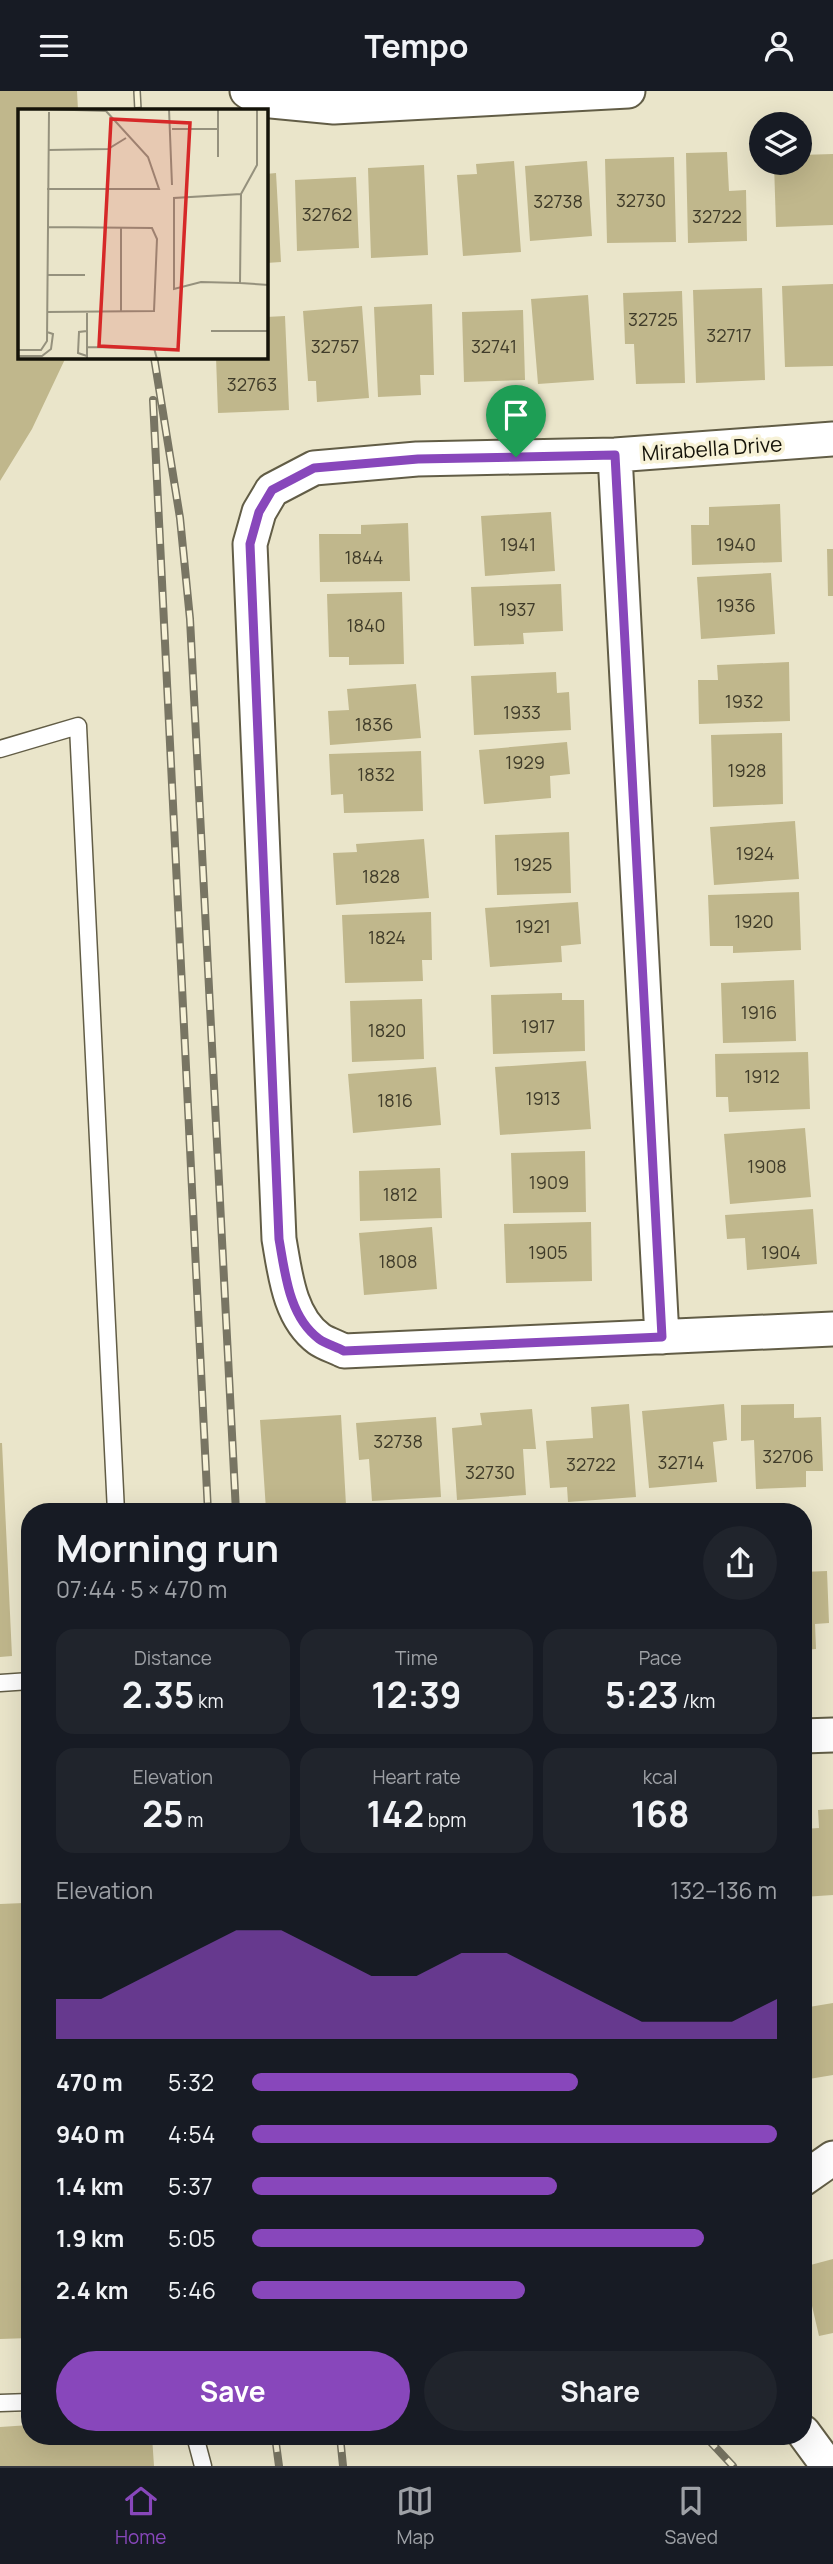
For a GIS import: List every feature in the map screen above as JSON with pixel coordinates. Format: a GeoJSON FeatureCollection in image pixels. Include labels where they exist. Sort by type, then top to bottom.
{"type":"FeatureCollection","features":[{"type":"Feature","properties":{"kind":"street"},"geometry":{"type":"LineString","coordinates":[[247,91],[261,100],[334,107],[628,91]]}},
{"type":"Feature","properties":{"kind":"street","name":"Mirabella Drive"},"geometry":{"type":"LineString","coordinates":[[662,1337],[344,1351],[319,1339],[304,1322],[288,1291],[279,1239],[250,544],[259,512],[272,490],[314,468],[418,459],[615,455],[833,439]]}},
{"type":"Feature","properties":{"kind":"street"},"geometry":{"type":"LineString","coordinates":[[615,455],[662,1337],[833,1329]]}},
{"type":"Feature","properties":{"kind":"street"},"geometry":{"type":"LineString","coordinates":[[812,1736],[833,1735]]}},
{"type":"Feature","properties":{"kind":"street"},"geometry":{"type":"LineString","coordinates":[[812,2173],[833,2158]]}},
{"type":"Feature","properties":{"kind":"street"},"geometry":{"type":"LineString","coordinates":[[812,2444],[828,2466]]}},
{"type":"Feature","properties":{"kind":"lane"},"geometry":{"type":"LineString","coordinates":[[0,749],[78,726],[116,1503]]}},
{"type":"Feature","properties":{"kind":"lane"},"geometry":{"type":"LineString","coordinates":[[0,1683],[21,1682]]}},
{"type":"Feature","properties":{"kind":"lane"},"geometry":{"type":"LineString","coordinates":[[0,2403],[21,2402]]}},
{"type":"Feature","properties":{"kind":"lane"},"geometry":{"type":"LineString","coordinates":[[197,2445],[203,2466]]}},
{"type":"Feature","properties":{"kind":"building"},"geometry":{"type":"Polygon","coordinates":[[[0,91],[77,91],[78,109],[18,109],[18,359],[65,359],[32,429],[0,481],[0,91]]]}},
{"type":"Feature","properties":{"kind":"building"},"geometry":{"type":"Polygon","coordinates":[[[727,152],[729,191],[746,190],[747,241],[688,243],[686,153],[727,152]]]}},
{"type":"Feature","properties":{"kind":"building"},"geometry":{"type":"Polygon","coordinates":[[[833,154],[833,225],[776,227],[774,175],[812,175],[812,155],[833,154]]]}},
{"type":"Feature","properties":{"kind":"building"},"geometry":{"type":"Polygon","coordinates":[[[674,157],[676,242],[607,243],[605,159],[674,157]]]}},
{"type":"Feature","properties":{"kind":"building"},"geometry":{"type":"Polygon","coordinates":[[[514,161],[521,252],[463,256],[457,175],[477,174],[476,164],[514,161]]]}},
{"type":"Feature","properties":{"kind":"building"},"geometry":{"type":"Polygon","coordinates":[[[587,161],[592,236],[530,241],[525,166],[587,161]]]}},
{"type":"Feature","properties":{"kind":"building"},"geometry":{"type":"Polygon","coordinates":[[[424,165],[428,255],[371,258],[368,168],[424,165]]]}},
{"type":"Feature","properties":{"kind":"building"},"geometry":{"type":"Polygon","coordinates":[[[276,173],[281,262],[268,263],[268,174],[276,173]]]}},
{"type":"Feature","properties":{"kind":"building"},"geometry":{"type":"Polygon","coordinates":[[[356,177],[359,248],[297,251],[295,180],[356,177]]]}},
{"type":"Feature","properties":{"kind":"building"},"geometry":{"type":"Polygon","coordinates":[[[833,284],[833,366],[785,367],[782,286],[833,284]]]}},
{"type":"Feature","properties":{"kind":"building"},"geometry":{"type":"Polygon","coordinates":[[[762,288],[765,380],[696,383],[693,290],[762,288]]]}},
{"type":"Feature","properties":{"kind":"building"},"geometry":{"type":"Polygon","coordinates":[[[682,291],[685,383],[636,384],[634,344],[625,344],[623,293],[682,291]]]}},
{"type":"Feature","properties":{"kind":"building"},"geometry":{"type":"Polygon","coordinates":[[[588,295],[594,380],[538,384],[531,299],[588,295]]]}},
{"type":"Feature","properties":{"kind":"building"},"geometry":{"type":"Polygon","coordinates":[[[432,304],[434,375],[420,375],[421,395],[378,397],[374,307],[432,304]]]}},
{"type":"Feature","properties":{"kind":"building"},"geometry":{"type":"Polygon","coordinates":[[[362,306],[369,398],[317,402],[316,381],[308,381],[303,311],[362,306]]]}},
{"type":"Feature","properties":{"kind":"building"},"geometry":{"type":"Polygon","coordinates":[[[523,310],[525,380],[464,382],[462,312],[523,310]]]}},
{"type":"Feature","properties":{"kind":"building"},"geometry":{"type":"Polygon","coordinates":[[[285,316],[289,410],[218,413],[216,359],[268,359],[268,317],[285,316]]]}},
{"type":"Feature","properties":{"kind":"building"},"geometry":{"type":"Polygon","coordinates":[[[780,504],[782,562],[692,565],[691,525],[709,525],[709,507],[780,504]]]}},
{"type":"Feature","properties":{"kind":"building"},"geometry":{"type":"Polygon","coordinates":[[[551,512],[555,571],[485,576],[481,516],[551,512]]]}},
{"type":"Feature","properties":{"kind":"building"},"geometry":{"type":"Polygon","coordinates":[[[408,523],[410,581],[320,582],[319,534],[361,534],[361,525],[408,523]]]}},
{"type":"Feature","properties":{"kind":"building"},"geometry":{"type":"Polygon","coordinates":[[[827,549],[833,549],[833,596],[828,596],[827,549]]]}},
{"type":"Feature","properties":{"kind":"building"},"geometry":{"type":"Polygon","coordinates":[[[771,573],[775,634],[701,639],[697,577],[771,573]]]}},
{"type":"Feature","properties":{"kind":"building"},"geometry":{"type":"Polygon","coordinates":[[[561,584],[563,631],[523,633],[524,644],[474,646],[471,587],[561,584]]]}},
{"type":"Feature","properties":{"kind":"building"},"geometry":{"type":"Polygon","coordinates":[[[402,592],[404,664],[349,665],[349,657],[329,657],[327,594],[402,592]]]}},
{"type":"Feature","properties":{"kind":"building"},"geometry":{"type":"Polygon","coordinates":[[[789,662],[790,721],[699,724],[698,680],[718,680],[717,665],[789,662]]]}},
{"type":"Feature","properties":{"kind":"building"},"geometry":{"type":"Polygon","coordinates":[[[556,672],[557,693],[569,692],[571,730],[474,735],[471,676],[556,672]]]}},
{"type":"Feature","properties":{"kind":"building"},"geometry":{"type":"Polygon","coordinates":[[[416,684],[421,738],[330,745],[328,711],[349,710],[347,689],[416,684]]]}},
{"type":"Feature","properties":{"kind":"building"},"geometry":{"type":"Polygon","coordinates":[[[782,733],[783,804],[713,807],[711,735],[782,733]]]}},
{"type":"Feature","properties":{"kind":"building"},"geometry":{"type":"Polygon","coordinates":[[[567,742],[570,774],[550,776],[551,798],[484,804],[479,750],[567,742]]]}},
{"type":"Feature","properties":{"kind":"building"},"geometry":{"type":"Polygon","coordinates":[[[421,751],[423,811],[344,813],[343,794],[331,795],[329,754],[421,751]]]}},
{"type":"Feature","properties":{"kind":"building"},"geometry":{"type":"Polygon","coordinates":[[[795,821],[799,879],[714,885],[710,827],[795,821]]]}},
{"type":"Feature","properties":{"kind":"building"},"geometry":{"type":"Polygon","coordinates":[[[569,832],[571,893],[497,895],[495,835],[569,832]]]}},
{"type":"Feature","properties":{"kind":"building"},"geometry":{"type":"Polygon","coordinates":[[[424,839],[429,898],[336,905],[333,853],[357,852],[356,844],[424,839]]]}},
{"type":"Feature","properties":{"kind":"building"},"geometry":{"type":"Polygon","coordinates":[[[799,892],[801,950],[733,953],[733,946],[710,946],[708,895],[799,892]]]}},
{"type":"Feature","properties":{"kind":"building"},"geometry":{"type":"Polygon","coordinates":[[[578,902],[581,944],[561,946],[562,962],[490,967],[485,908],[578,902]]]}},
{"type":"Feature","properties":{"kind":"building"},"geometry":{"type":"Polygon","coordinates":[[[431,912],[432,960],[422,960],[423,981],[345,983],[342,915],[431,912]]]}},
{"type":"Feature","properties":{"kind":"building"},"geometry":{"type":"Polygon","coordinates":[[[794,980],[796,1041],[723,1043],[721,983],[794,980]]]}},
{"type":"Feature","properties":{"kind":"building"},"geometry":{"type":"Polygon","coordinates":[[[562,993],[562,1000],[584,1000],[585,1051],[493,1054],[491,995],[562,993]]]}},
{"type":"Feature","properties":{"kind":"building"},"geometry":{"type":"Polygon","coordinates":[[[422,999],[424,1059],[352,1062],[350,1001],[422,999]]]}},
{"type":"Feature","properties":{"kind":"building"},"geometry":{"type":"Polygon","coordinates":[[[808,1052],[810,1109],[729,1112],[728,1097],[716,1097],[715,1054],[808,1052]]]}},
{"type":"Feature","properties":{"kind":"building"},"geometry":{"type":"Polygon","coordinates":[[[586,1061],[591,1129],[500,1135],[495,1067],[586,1061]]]}},
{"type":"Feature","properties":{"kind":"building"},"geometry":{"type":"Polygon","coordinates":[[[436,1067],[441,1125],[353,1133],[348,1074],[436,1067]]]}},
{"type":"Feature","properties":{"kind":"building"},"geometry":{"type":"Polygon","coordinates":[[[805,1128],[811,1197],[730,1204],[724,1134],[805,1128]]]}},
{"type":"Feature","properties":{"kind":"building"},"geometry":{"type":"Polygon","coordinates":[[[585,1151],[586,1212],[513,1213],[511,1153],[585,1151]]]}},
{"type":"Feature","properties":{"kind":"building"},"geometry":{"type":"Polygon","coordinates":[[[440,1168],[442,1218],[360,1221],[359,1171],[440,1168]]]}},
{"type":"Feature","properties":{"kind":"building"},"geometry":{"type":"Polygon","coordinates":[[[813,1209],[817,1264],[747,1270],[745,1238],[727,1239],[725,1215],[813,1209]]]}},
{"type":"Feature","properties":{"kind":"building"},"geometry":{"type":"Polygon","coordinates":[[[591,1222],[592,1281],[506,1283],[504,1224],[591,1222]]]}},
{"type":"Feature","properties":{"kind":"building"},"geometry":{"type":"Polygon","coordinates":[[[432,1227],[437,1289],[364,1295],[359,1233],[432,1227]]]}},
{"type":"Feature","properties":{"kind":"building"},"geometry":{"type":"Polygon","coordinates":[[[629,1404],[636,1497],[568,1502],[567,1487],[550,1488],[546,1441],[593,1438],[591,1407],[629,1404]]]}},
{"type":"Feature","properties":{"kind":"building"},"geometry":{"type":"Polygon","coordinates":[[[724,1404],[727,1440],[713,1442],[717,1482],[649,1488],[642,1411],[724,1404]]]}},
{"type":"Feature","properties":{"kind":"building"},"geometry":{"type":"Polygon","coordinates":[[[794,1404],[794,1418],[821,1417],[823,1471],[806,1471],[806,1487],[756,1489],[754,1440],[741,1441],[741,1405],[794,1404]]]}},
{"type":"Feature","properties":{"kind":"building"},"geometry":{"type":"Polygon","coordinates":[[[532,1409],[536,1449],[523,1449],[526,1495],[457,1500],[452,1428],[482,1425],[480,1413],[532,1409]]]}},
{"type":"Feature","properties":{"kind":"building"},"geometry":{"type":"Polygon","coordinates":[[[341,1415],[346,1503],[266,1503],[260,1420],[341,1415]]]}},
{"type":"Feature","properties":{"kind":"building"},"geometry":{"type":"Polygon","coordinates":[[[436,1417],[441,1497],[372,1501],[369,1459],[359,1460],[356,1423],[436,1417]]]}},
{"type":"Feature","properties":{"kind":"building"},"geometry":{"type":"Polygon","coordinates":[[[0,1443],[12,1656],[0,1657],[0,1443]]]}},
{"type":"Feature","properties":{"kind":"building"},"geometry":{"type":"Polygon","coordinates":[[[827,1571],[829,1623],[815,1624],[816,1649],[812,1649],[812,1572],[827,1571]]]}},
{"type":"Feature","properties":{"kind":"building"},"geometry":{"type":"Polygon","coordinates":[[[833,1809],[833,1895],[812,1896],[812,1828],[819,1828],[818,1810],[833,1809]]]}},
{"type":"Feature","properties":{"kind":"building"},"geometry":{"type":"Polygon","coordinates":[[[21,1903],[21,2338],[0,2339],[0,1904],[21,1903]]]}},
{"type":"Feature","properties":{"kind":"building"},"geometry":{"type":"Polygon","coordinates":[[[833,2003],[833,2075],[812,2078],[812,2006],[833,2003]]]}},
{"type":"Feature","properties":{"kind":"building"},"geometry":{"type":"Polygon","coordinates":[[[833,2259],[833,2333],[819,2336],[812,2306],[812,2265],[833,2259]]]}},
{"type":"Feature","properties":{"kind":"building"},"geometry":{"type":"Polygon","coordinates":[[[21,2426],[21,2445],[153,2445],[154,2466],[0,2466],[0,2427],[21,2426]]]}},
{"type":"Feature","properties":{"kind":"railway"},"geometry":{"type":"LineString","coordinates":[[137,91],[138,109]]}},
{"type":"Feature","properties":{"kind":"railway"},"geometry":{"type":"LineString","coordinates":[[154,359],[180,518],[190,619],[236,1503]]}},
{"type":"Feature","properties":{"kind":"railway"},"geometry":{"type":"LineString","coordinates":[[153,400],[208,1503]]}},
{"type":"Feature","properties":{"kind":"railway"},"geometry":{"type":"LineString","coordinates":[[276,2445],[279,2466]]}},
{"type":"Feature","properties":{"kind":"railway"},"geometry":{"type":"LineString","coordinates":[[341,2445],[343,2466]]}},
{"type":"Feature","properties":{"kind":"railway"},"geometry":{"type":"LineString","coordinates":[[713,2445],[733,2466]]}},
{"type":"Feature","properties":{"kind":"route"},"geometry":{"type":"LineString","coordinates":[[615,455],[662,1337],[344,1351],[319,1339],[304,1322],[288,1291],[279,1239],[250,544],[259,512],[272,490],[314,468],[418,459],[516,457],[615,455]]}}]}
